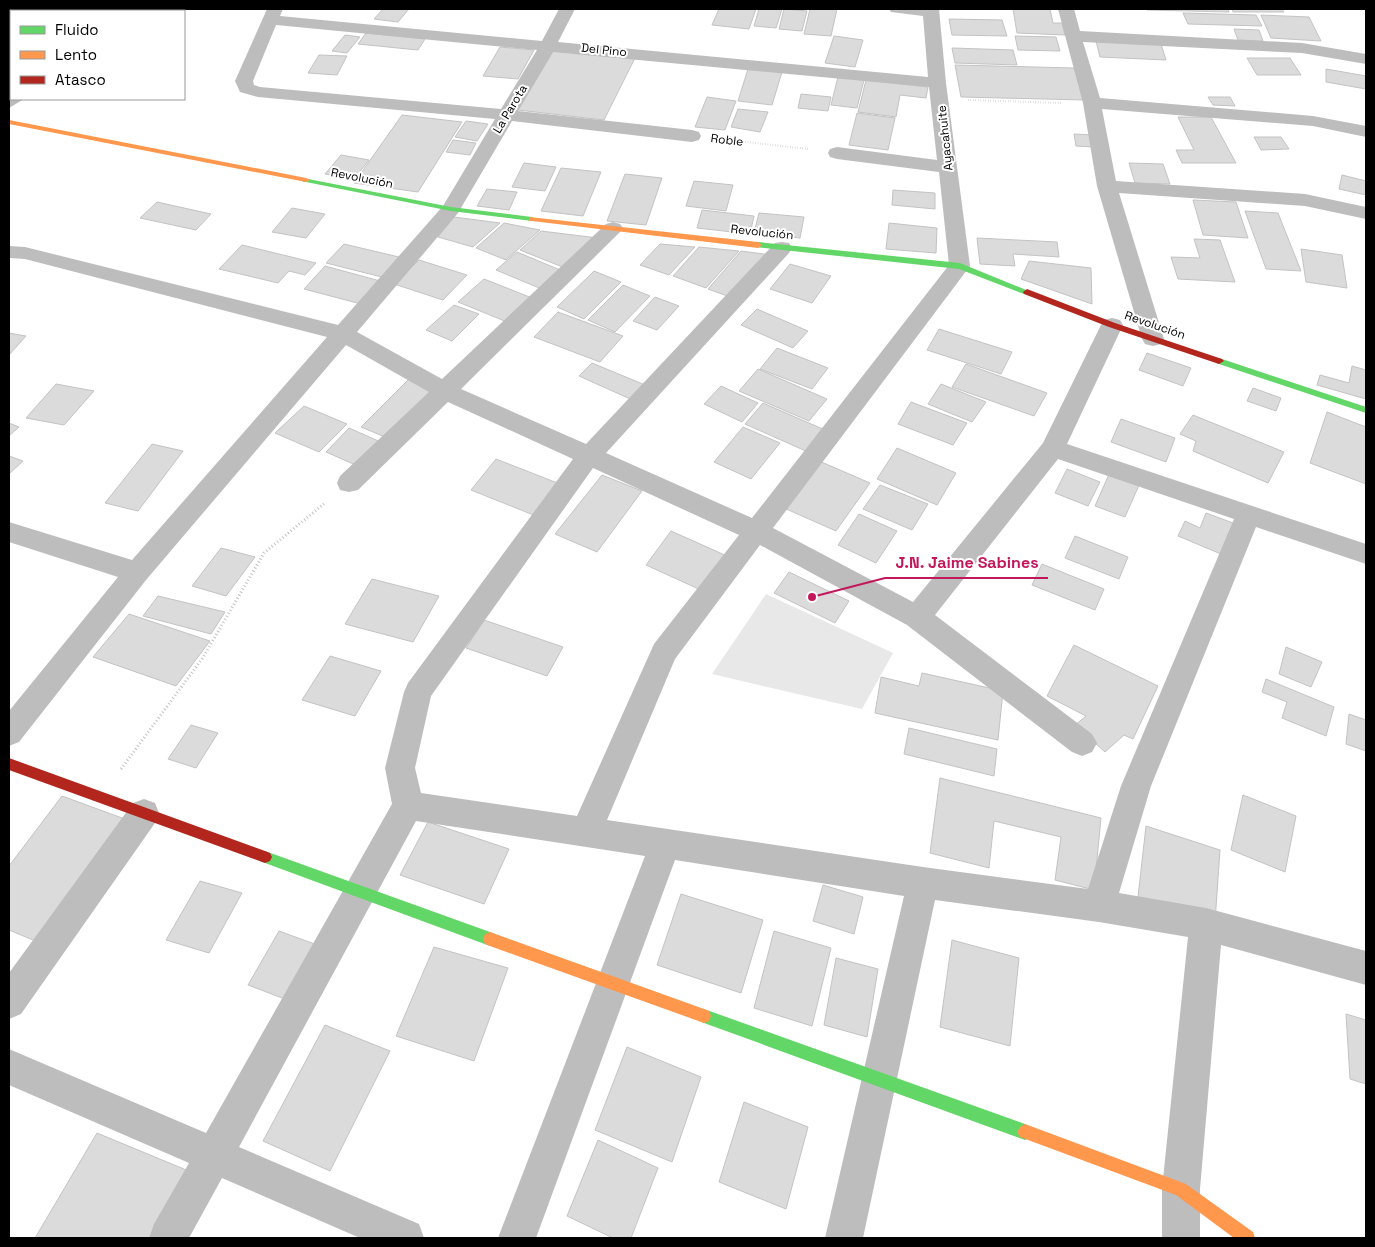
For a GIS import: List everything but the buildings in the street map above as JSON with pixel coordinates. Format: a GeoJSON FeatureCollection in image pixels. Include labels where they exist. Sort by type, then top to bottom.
{"type":"FeatureCollection","features":[{"type":"Feature","properties":{"kind":"street","name":"La Parota"},"geometry":{"type":"LineString","coordinates":[[9,733],[137,572],[451,209],[549,44],[567,9]]}},
{"type":"Feature","properties":{"kind":"street"},"geometry":{"type":"LineString","coordinates":[[897,9],[931,10]]}},
{"type":"Feature","properties":{"kind":"street"},"geometry":{"type":"LineString","coordinates":[[1066,9],[1092,103],[1107,186],[1153,339]]}},
{"type":"Feature","properties":{"kind":"street","name":"Ayacahuite"},"geometry":{"type":"LineString","coordinates":[[931,10],[960,266]]}},
{"type":"Feature","properties":{"kind":"street","name":"Del Pino"},"geometry":{"type":"LineString","coordinates":[[273,14],[549,44],[939,91]]}},
{"type":"Feature","properties":{"kind":"street","name":"Roble"},"geometry":{"type":"LineString","coordinates":[[273,14],[244,81],[246,88],[258,92],[506,115],[692,136]]}},
{"type":"Feature","properties":{"kind":"street"},"geometry":{"type":"LineString","coordinates":[[1074,36],[1302,48],[1366,59]]}},
{"type":"Feature","properties":{"kind":"street"},"geometry":{"type":"LineString","coordinates":[[1092,103],[1313,121],[1366,131]]}},
{"type":"Feature","properties":{"kind":"street","name":"Revolución"},"geometry":{"type":"LineString","coordinates":[[9,122],[451,209],[782,248],[960,266],[1112,325],[1366,410]]}},
{"type":"Feature","properties":{"kind":"street"},"geometry":{"type":"LineString","coordinates":[[837,153],[948,167]]}},
{"type":"Feature","properties":{"kind":"street"},"geometry":{"type":"LineString","coordinates":[[1107,186],[1305,200],[1366,213]]}},
{"type":"Feature","properties":{"kind":"street"},"geometry":{"type":"LineString","coordinates":[[349,483],[613,228]]}},
{"type":"Feature","properties":{"kind":"street"},"geometry":{"type":"LineString","coordinates":[[168,1238],[408,805],[400,768],[418,692],[589,456],[782,248]]}},
{"type":"Feature","properties":{"kind":"street"},"geometry":{"type":"LineString","coordinates":[[9,252],[25,253],[343,334],[444,391],[756,531],[917,617],[1082,743]]}},
{"type":"Feature","properties":{"kind":"street"},"geometry":{"type":"LineString","coordinates":[[586,832],[664,652],[867,390],[960,266]]}},
{"type":"Feature","properties":{"kind":"street"},"geometry":{"type":"LineString","coordinates":[[917,617],[1053,448],[1112,325]]}},
{"type":"Feature","properties":{"kind":"street"},"geometry":{"type":"LineString","coordinates":[[1053,448],[1366,554]]}},
{"type":"Feature","properties":{"kind":"street"},"geometry":{"type":"LineString","coordinates":[[1099,906],[1136,786],[1248,514]]}},
{"type":"Feature","properties":{"kind":"street"},"geometry":{"type":"LineString","coordinates":[[9,532],[137,572]]}},
{"type":"Feature","properties":{"kind":"street"},"geometry":{"type":"LineString","coordinates":[[9,764],[1181,1189],[1247,1238]]}},
{"type":"Feature","properties":{"kind":"street"},"geometry":{"type":"LineString","coordinates":[[408,805],[923,883],[1099,906],[1206,924],[1365,963]]}},
{"type":"Feature","properties":{"kind":"street"},"geometry":{"type":"LineString","coordinates":[[9,1002],[144,813]]}},
{"type":"Feature","properties":{"kind":"street"},"geometry":{"type":"LineString","coordinates":[[517,1238],[666,844]]}},
{"type":"Feature","properties":{"kind":"street"},"geometry":{"type":"LineString","coordinates":[[844,1238],[923,883]]}},
{"type":"Feature","properties":{"kind":"street"},"geometry":{"type":"LineString","coordinates":[[1181,1238],[1181,1189],[1206,924]]}},
{"type":"Feature","properties":{"kind":"street"},"geometry":{"type":"LineString","coordinates":[[9,1067],[405,1238]]}},
{"type":"Feature","properties":{"kind":"path"},"geometry":{"type":"LineString","coordinates":[[939,91],[1092,103]]}},
{"type":"Feature","properties":{"kind":"path","name":"Roble"},"geometry":{"type":"LineString","coordinates":[[692,136],[837,153]]}},
{"type":"Feature","properties":{"kind":"path"},"geometry":{"type":"LineString","coordinates":[[100,798],[202,659],[264,553],[349,483]]}},
{"type":"Feature","properties":{"kind":"shaded area"},"geometry":{"type":"Polygon","coordinates":[[[9,9],[169,9],[10,10],[10,100],[22,100],[9,108],[9,9]]]}},
{"type":"Feature","properties":{"kind":"shaded area"},"geometry":{"type":"Polygon","coordinates":[[[766,594],[893,653],[862,709],[712,674],[766,594]]]}},
{"type":"Feature","properties":{"kind":"traffic: fast"},"geometry":{"type":"LineString","coordinates":[[306,180],[451,209],[532,219]]}},
{"type":"Feature","properties":{"kind":"traffic: fast"},"geometry":{"type":"LineString","coordinates":[[758,245],[960,266],[1027,292]]}},
{"type":"Feature","properties":{"kind":"traffic: fast"},"geometry":{"type":"LineString","coordinates":[[1219,361],[1366,410]]}},
{"type":"Feature","properties":{"kind":"traffic: fast"},"geometry":{"type":"LineString","coordinates":[[265,857],[490,939]]}},
{"type":"Feature","properties":{"kind":"traffic: fast"},"geometry":{"type":"LineString","coordinates":[[704,1016],[1025,1132]]}},
{"type":"Feature","properties":{"kind":"traffic: slow"},"geometry":{"type":"LineString","coordinates":[[9,122],[306,180]]}},
{"type":"Feature","properties":{"kind":"traffic: slow"},"geometry":{"type":"LineString","coordinates":[[532,219],[758,245]]}},
{"type":"Feature","properties":{"kind":"traffic: slow"},"geometry":{"type":"LineString","coordinates":[[490,939],[704,1016]]}},
{"type":"Feature","properties":{"kind":"traffic: slow"},"geometry":{"type":"LineString","coordinates":[[1025,1132],[1181,1189],[1247,1238]]}},
{"type":"Feature","properties":{"kind":"traffic: jam"},"geometry":{"type":"LineString","coordinates":[[1027,292],[1112,325],[1219,361]]}},
{"type":"Feature","properties":{"kind":"traffic: jam"},"geometry":{"type":"LineString","coordinates":[[9,764],[265,857]]}},
{"type":"Feature","properties":{"kind":"place","name":"J.N. Jaime Sabines"},"geometry":{"type":"Point","coordinates":[812,597]}}]}
